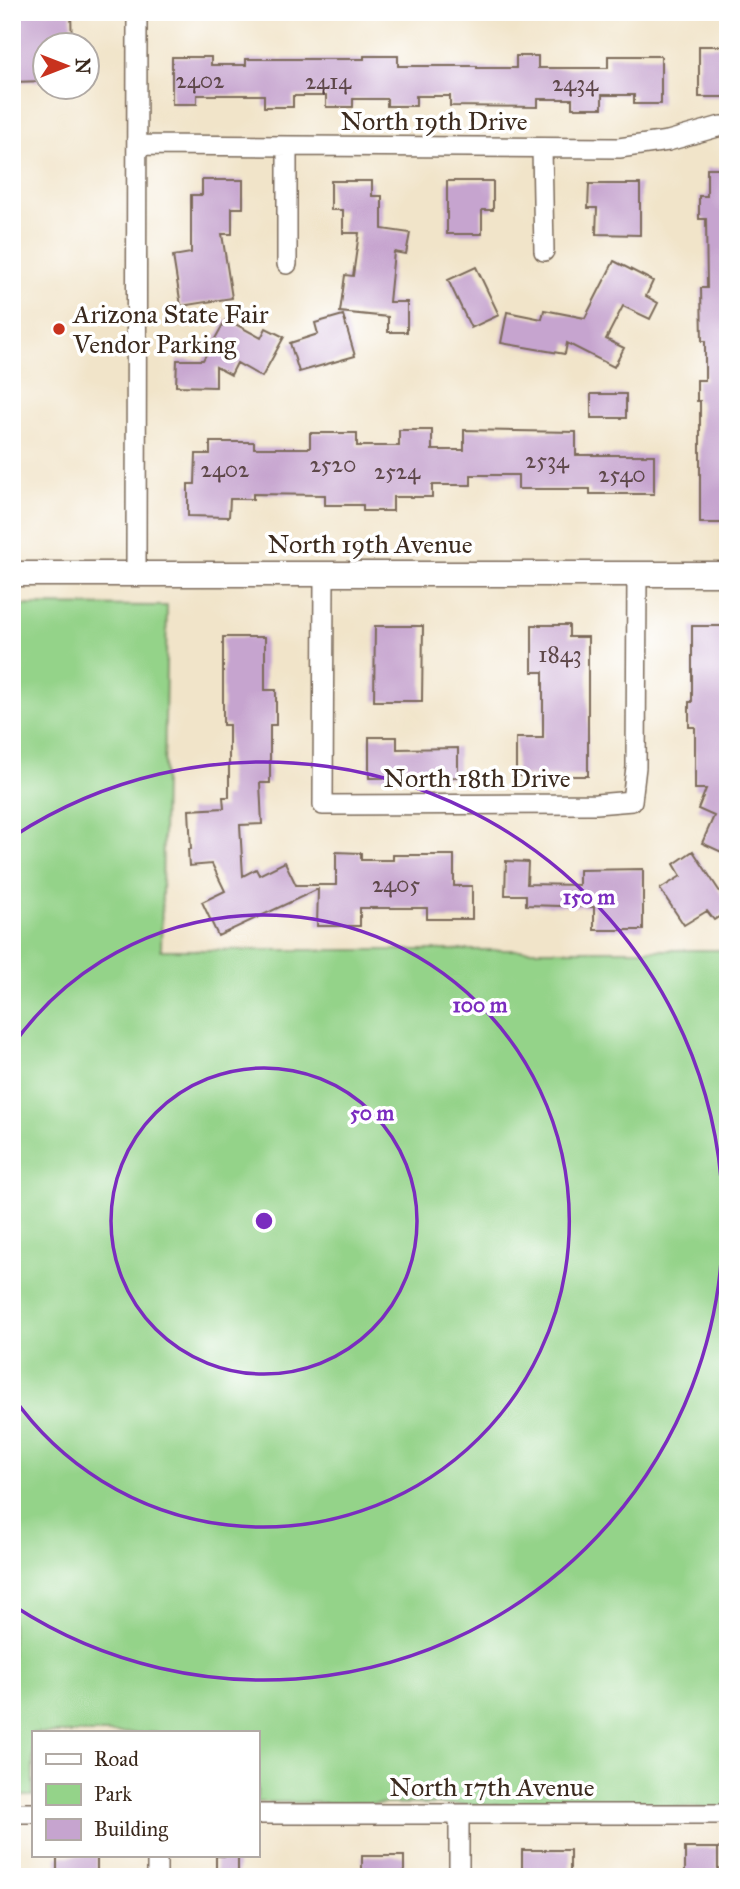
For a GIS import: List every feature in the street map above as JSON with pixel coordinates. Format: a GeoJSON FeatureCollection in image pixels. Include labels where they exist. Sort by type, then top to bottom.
{"type":"FeatureCollection","features":[{"type":"Feature","properties":{"kind":"main road","name":"North 19th Avenue"},"geometry":{"type":"LineString","coordinates":[[12,574],[728,574]]}},
{"type":"Feature","properties":{"kind":"street"},"geometry":{"type":"LineString","coordinates":[[136,575],[137,12]]}},
{"type":"Feature","properties":{"kind":"street","name":"North 19th Drive"},"geometry":{"type":"LineString","coordinates":[[137,145],[620,148],[668,141],[728,125]]}},
{"type":"Feature","properties":{"kind":"street"},"geometry":{"type":"LineString","coordinates":[[286,147],[286,264]]}},
{"type":"Feature","properties":{"kind":"street"},"geometry":{"type":"LineString","coordinates":[[542,148],[544,251]]}},
{"type":"Feature","properties":{"kind":"street","name":"North 18th Drive"},"geometry":{"type":"LineString","coordinates":[[324,574],[323,805],[596,804],[632,801],[636,767],[638,574]]}},
{"type":"Feature","properties":{"kind":"street"},"geometry":{"type":"LineString","coordinates":[[12,1813],[32,1813]]}},
{"type":"Feature","properties":{"kind":"street","name":"North 17th Avenue"},"geometry":{"type":"LineString","coordinates":[[259,1814],[728,1814]]}},
{"type":"Feature","properties":{"kind":"street"},"geometry":{"type":"LineString","coordinates":[[459,1814],[459,1877]]}},
{"type":"Feature","properties":{"kind":"street"},"geometry":{"type":"LineString","coordinates":[[157,1857],[157,1877]]}},
{"type":"Feature","properties":{"kind":"green space"},"geometry":{"type":"Polygon","coordinates":[[[12,605],[167,606],[161,950],[728,950],[728,1808],[259,1802],[259,1731],[32,1731],[32,1796],[12,1796],[12,605]]]}},
{"type":"Feature","properties":{"kind":"building"},"geometry":{"type":"Polygon","coordinates":[[[12,12],[71,12],[72,32],[32,32],[32,81],[12,82],[12,12]]]}},
{"type":"Feature","properties":{"kind":"building"},"geometry":{"type":"Polygon","coordinates":[[[699,46],[728,46],[728,97],[699,97],[699,46]]]}},
{"type":"Feature","properties":{"kind":"building"},"geometry":{"type":"Polygon","coordinates":[[[364,56],[398,56],[398,66],[516,68],[516,56],[538,56],[538,68],[608,68],[608,56],[661,56],[661,104],[634,104],[634,95],[602,95],[602,108],[572,108],[572,99],[538,99],[538,107],[450,106],[450,96],[416,96],[416,106],[387,106],[387,99],[353,99],[353,107],[326,107],[326,96],[293,96],[293,107],[264,107],[264,95],[197,95],[197,104],[172,104],[172,57],[211,57],[211,65],[246,65],[246,59],[364,59],[364,56]]]}},
{"type":"Feature","properties":{"kind":"building"},"geometry":{"type":"Polygon","coordinates":[[[707,168],[728,168],[728,523],[700,523],[700,401],[697,401],[697,380],[705,380],[701,288],[707,288],[706,219],[699,219],[699,196],[707,196],[707,168]]]}},
{"type":"Feature","properties":{"kind":"building"},"geometry":{"type":"Polygon","coordinates":[[[202,180],[243,180],[243,208],[232,208],[232,234],[222,234],[232,298],[181,306],[173,256],[191,253],[191,195],[202,195],[202,180]]]}},
{"type":"Feature","properties":{"kind":"building"},"geometry":{"type":"Polygon","coordinates":[[[331,181],[372,181],[372,196],[382,196],[382,229],[410,233],[406,254],[394,252],[389,302],[407,302],[407,332],[388,332],[388,317],[340,312],[345,275],[353,276],[359,233],[343,233],[343,210],[331,210],[331,181]]]}},
{"type":"Feature","properties":{"kind":"building"},"geometry":{"type":"Polygon","coordinates":[[[447,181],[493,181],[493,210],[482,210],[482,234],[447,234],[447,181]]]}},
{"type":"Feature","properties":{"kind":"building"},"geometry":{"type":"Polygon","coordinates":[[[589,184],[640,184],[640,235],[596,234],[597,208],[588,208],[589,184]]]}},
{"type":"Feature","properties":{"kind":"building"},"geometry":{"type":"Polygon","coordinates":[[[614,261],[653,281],[646,296],[658,303],[650,319],[623,306],[606,339],[624,348],[614,367],[567,343],[565,354],[501,343],[507,312],[542,319],[544,310],[585,318],[614,261]]]}},
{"type":"Feature","properties":{"kind":"building"},"geometry":{"type":"Polygon","coordinates":[[[476,267],[499,315],[471,328],[448,280],[476,267]]]}},
{"type":"Feature","properties":{"kind":"building"},"geometry":{"type":"Polygon","coordinates":[[[343,315],[355,356],[299,372],[290,343],[318,334],[315,323],[343,315]]]}},
{"type":"Feature","properties":{"kind":"building"},"geometry":{"type":"Polygon","coordinates":[[[226,319],[261,338],[266,328],[284,337],[262,377],[237,363],[231,375],[216,367],[216,387],[176,386],[177,360],[203,360],[226,319]]]}},
{"type":"Feature","properties":{"kind":"building"},"geometry":{"type":"Polygon","coordinates":[[[591,394],[626,394],[626,418],[591,418],[591,394]]]}},
{"type":"Feature","properties":{"kind":"building"},"geometry":{"type":"Polygon","coordinates":[[[399,430],[432,430],[432,450],[464,450],[464,430],[576,432],[576,455],[654,455],[654,494],[590,494],[590,489],[518,489],[518,475],[471,475],[471,485],[432,485],[432,497],[393,497],[393,511],[363,511],[363,505],[325,505],[325,495],[253,494],[253,499],[230,499],[229,517],[188,516],[188,484],[195,484],[196,454],[210,454],[210,442],[254,442],[254,448],[310,448],[310,433],[357,433],[357,446],[399,446],[399,430]]]}},
{"type":"Feature","properties":{"kind":"building"},"geometry":{"type":"Polygon","coordinates":[[[532,625],[569,625],[569,637],[588,637],[588,776],[516,776],[516,738],[543,738],[543,672],[532,672],[532,625]]]}},
{"type":"Feature","properties":{"kind":"building"},"geometry":{"type":"Polygon","coordinates":[[[375,626],[423,626],[422,701],[374,701],[375,626]]]}},
{"type":"Feature","properties":{"kind":"building"},"geometry":{"type":"Polygon","coordinates":[[[692,626],[728,626],[728,855],[702,843],[714,816],[698,809],[706,789],[695,789],[695,727],[689,727],[689,702],[692,702],[692,626]]]}},
{"type":"Feature","properties":{"kind":"building"},"geometry":{"type":"Polygon","coordinates":[[[223,637],[265,637],[265,690],[276,690],[276,725],[270,725],[270,783],[260,783],[262,824],[240,825],[243,876],[256,869],[259,875],[285,862],[296,885],[336,885],[336,852],[361,853],[361,860],[393,860],[393,855],[454,855],[454,886],[472,886],[472,919],[427,919],[427,908],[360,908],[360,926],[317,926],[318,889],[218,936],[202,902],[225,891],[212,864],[189,866],[188,849],[191,849],[189,810],[224,808],[223,797],[229,797],[229,725],[223,725],[223,637]]]}},
{"type":"Feature","properties":{"kind":"building"},"geometry":{"type":"Polygon","coordinates":[[[369,737],[397,737],[397,749],[458,748],[458,777],[369,778],[369,737]]]}},
{"type":"Feature","properties":{"kind":"building"},"geometry":{"type":"Polygon","coordinates":[[[693,851],[728,904],[728,911],[714,920],[707,911],[684,925],[660,889],[681,876],[674,864],[693,851]]]}},
{"type":"Feature","properties":{"kind":"building"},"geometry":{"type":"Polygon","coordinates":[[[506,861],[528,862],[527,884],[579,885],[579,870],[643,869],[643,930],[594,930],[594,907],[526,905],[526,895],[505,895],[506,861]]]}},
{"type":"Feature","properties":{"kind":"building"},"geometry":{"type":"Polygon","coordinates":[[[685,1848],[718,1848],[716,1877],[685,1877],[685,1848]]]}},
{"type":"Feature","properties":{"kind":"building"},"geometry":{"type":"Polygon","coordinates":[[[522,1850],[570,1850],[570,1877],[522,1877],[522,1850]]]}},
{"type":"Feature","properties":{"kind":"building"},"geometry":{"type":"Polygon","coordinates":[[[362,1856],[404,1856],[404,1877],[362,1877],[362,1856]]]}},
{"type":"Feature","properties":{"kind":"building"},"geometry":{"type":"Polygon","coordinates":[[[57,1857],[97,1857],[97,1877],[57,1877],[57,1857]]]}},
{"type":"Feature","properties":{"kind":"building"},"geometry":{"type":"Polygon","coordinates":[[[216,1857],[238,1857],[238,1877],[216,1877],[216,1857]]]}},
{"type":"Feature","properties":{"kind":"place","name":"Arizona State Fair Vendor Parking"},"geometry":{"type":"Point","coordinates":[59,329]}}]}
